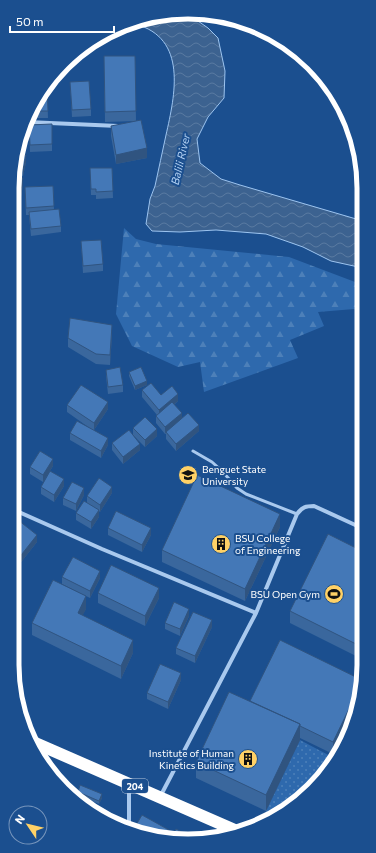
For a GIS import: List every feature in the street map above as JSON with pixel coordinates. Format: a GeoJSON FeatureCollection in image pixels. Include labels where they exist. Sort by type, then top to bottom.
{"type":"FeatureCollection","features":[{"type":"Feature","properties":{"kind":"highway","name":"204"},"geometry":{"type":"LineString","coordinates":[[39,744],[231,828]]}},
{"type":"Feature","properties":{"kind":"street"},"geometry":{"type":"LineString","coordinates":[[32,122],[124,126]]}},
{"type":"Feature","properties":{"kind":"street"},"geometry":{"type":"LineString","coordinates":[[160,797],[256,613],[300,509],[306,506],[314,506],[357,526]]}},
{"type":"Feature","properties":{"kind":"street"},"geometry":{"type":"LineString","coordinates":[[19,512],[102,549],[256,613]]}},
{"type":"Feature","properties":{"kind":"street"},"geometry":{"type":"LineString","coordinates":[[129,784],[129,823]]}},
{"type":"Feature","properties":{"kind":"lane"},"geometry":{"type":"LineString","coordinates":[[193,451],[212,462],[237,488],[246,494],[297,514]]}},
{"type":"Feature","properties":{"kind":"green space"},"geometry":{"type":"Polygon","coordinates":[[[124,228],[136,239],[156,244],[289,257],[357,283],[357,310],[354,309],[318,312],[324,326],[290,340],[298,358],[204,392],[200,362],[178,367],[132,346],[116,314],[124,228]]]}},
{"type":"Feature","properties":{"kind":"green space"},"geometry":{"type":"Polygon","coordinates":[[[300,740],[331,756],[308,785],[282,806],[265,816],[300,740]]]}},
{"type":"Feature","properties":{"kind":"water","name":"Balili River"},"geometry":{"type":"Polygon","coordinates":[[[195,19],[208,28],[218,38],[225,71],[224,98],[208,117],[197,139],[200,163],[221,179],[357,219],[357,267],[331,261],[303,247],[266,234],[216,230],[180,232],[152,231],[146,224],[150,199],[155,186],[172,103],[174,70],[170,55],[163,42],[152,31],[140,26],[166,20],[195,19]]]}},
{"type":"Feature","properties":{"kind":"building"},"geometry":{"type":"Polygon","coordinates":[[[104,56],[135,56],[136,111],[105,112],[104,56]]]}},
{"type":"Feature","properties":{"kind":"building"},"geometry":{"type":"Polygon","coordinates":[[[89,81],[91,109],[72,110],[70,82],[89,81]]]}},
{"type":"Feature","properties":{"kind":"building"},"geometry":{"type":"Polygon","coordinates":[[[47,94],[48,111],[37,111],[47,94]]]}},
{"type":"Feature","properties":{"kind":"building"},"geometry":{"type":"Polygon","coordinates":[[[141,120],[147,148],[116,155],[111,126],[141,120]]]}},
{"type":"Feature","properties":{"kind":"building"},"geometry":{"type":"Polygon","coordinates":[[[52,124],[52,144],[30,145],[29,130],[31,125],[52,124]]]}},
{"type":"Feature","properties":{"kind":"building"},"geometry":{"type":"Polygon","coordinates":[[[22,155],[26,155],[23,170],[20,169],[22,155]]]}},
{"type":"Feature","properties":{"kind":"building"},"geometry":{"type":"Polygon","coordinates":[[[90,168],[112,168],[113,191],[96,192],[96,189],[91,189],[90,168]]]}},
{"type":"Feature","properties":{"kind":"building"},"geometry":{"type":"Polygon","coordinates":[[[19,177],[23,178],[19,202],[19,177]]]}},
{"type":"Feature","properties":{"kind":"building"},"geometry":{"type":"Polygon","coordinates":[[[53,186],[54,206],[26,208],[25,187],[53,186]]]}},
{"type":"Feature","properties":{"kind":"building"},"geometry":{"type":"Polygon","coordinates":[[[59,209],[61,226],[31,229],[29,212],[59,209]]]}},
{"type":"Feature","properties":{"kind":"building"},"geometry":{"type":"Polygon","coordinates":[[[101,240],[103,264],[83,266],[81,241],[101,240]]]}},
{"type":"Feature","properties":{"kind":"building"},"geometry":{"type":"Polygon","coordinates":[[[70,318],[112,325],[110,355],[96,354],[68,338],[70,318]]]}},
{"type":"Feature","properties":{"kind":"building"},"geometry":{"type":"Polygon","coordinates":[[[120,367],[123,385],[108,387],[106,370],[120,367]]]}},
{"type":"Feature","properties":{"kind":"building"},"geometry":{"type":"Polygon","coordinates":[[[141,367],[147,381],[135,386],[129,372],[141,367]]]}},
{"type":"Feature","properties":{"kind":"building"},"geometry":{"type":"Polygon","coordinates":[[[151,383],[161,395],[172,386],[178,394],[159,410],[142,390],[151,383]]]}},
{"type":"Feature","properties":{"kind":"building"},"geometry":{"type":"Polygon","coordinates":[[[81,385],[108,402],[94,423],[67,405],[81,385]]]}},
{"type":"Feature","properties":{"kind":"building"},"geometry":{"type":"Polygon","coordinates":[[[172,402],[182,413],[165,427],[156,416],[172,402]]]}},
{"type":"Feature","properties":{"kind":"building"},"geometry":{"type":"Polygon","coordinates":[[[188,413],[199,425],[176,444],[166,432],[188,413]]]}},
{"type":"Feature","properties":{"kind":"building"},"geometry":{"type":"Polygon","coordinates":[[[145,417],[157,429],[145,440],[133,428],[145,417]]]}},
{"type":"Feature","properties":{"kind":"building"},"geometry":{"type":"Polygon","coordinates":[[[77,421],[108,438],[101,451],[70,433],[77,421]]]}},
{"type":"Feature","properties":{"kind":"building"},"geometry":{"type":"Polygon","coordinates":[[[129,430],[140,444],[123,457],[112,443],[129,430]]]}},
{"type":"Feature","properties":{"kind":"building"},"geometry":{"type":"Polygon","coordinates":[[[40,451],[53,459],[43,475],[30,467],[40,451]]]}},
{"type":"Feature","properties":{"kind":"building"},"geometry":{"type":"Polygon","coordinates":[[[50,471],[64,479],[54,495],[41,487],[50,471]]]}},
{"type":"Feature","properties":{"kind":"building","name":"BSU College of Engineering"},"geometry":{"type":"Polygon","coordinates":[[[197,475],[280,514],[245,589],[162,550],[197,475]]]}},
{"type":"Feature","properties":{"kind":"building"},"geometry":{"type":"Polygon","coordinates":[[[99,478],[112,487],[100,505],[87,496],[99,478]]]}},
{"type":"Feature","properties":{"kind":"building"},"geometry":{"type":"Polygon","coordinates":[[[72,482],[84,488],[76,504],[63,498],[72,482]]]}},
{"type":"Feature","properties":{"kind":"building"},"geometry":{"type":"Polygon","coordinates":[[[84,501],[99,510],[91,522],[76,513],[84,501]]]}},
{"type":"Feature","properties":{"kind":"building"},"geometry":{"type":"Polygon","coordinates":[[[116,511],[151,528],[142,545],[108,528],[116,511]]]}},
{"type":"Feature","properties":{"kind":"building"},"geometry":{"type":"Polygon","coordinates":[[[19,521],[37,535],[19,558],[19,521]]]}},
{"type":"Feature","properties":{"kind":"building","name":"BSU Open Gym"},"geometry":{"type":"Polygon","coordinates":[[[328,534],[357,548],[357,644],[290,611],[328,534]]]}},
{"type":"Feature","properties":{"kind":"building"},"geometry":{"type":"Polygon","coordinates":[[[73,557],[100,571],[90,591],[62,577],[73,557]]]}},
{"type":"Feature","properties":{"kind":"building"},"geometry":{"type":"Polygon","coordinates":[[[111,565],[159,588],[145,616],[98,593],[111,565]]]}},
{"type":"Feature","properties":{"kind":"building"},"geometry":{"type":"Polygon","coordinates":[[[53,580],[86,596],[78,613],[133,640],[121,666],[32,623],[53,580]]]}},
{"type":"Feature","properties":{"kind":"building"},"geometry":{"type":"Polygon","coordinates":[[[174,602],[189,609],[180,629],[165,623],[174,602]]]}},
{"type":"Feature","properties":{"kind":"building"},"geometry":{"type":"Polygon","coordinates":[[[193,612],[212,620],[195,656],[176,648],[193,612]]]}},
{"type":"Feature","properties":{"kind":"building"},"geometry":{"type":"Polygon","coordinates":[[[280,640],[357,677],[354,699],[333,742],[300,726],[300,724],[250,701],[280,640]]]}},
{"type":"Feature","properties":{"kind":"building"},"geometry":{"type":"Polygon","coordinates":[[[160,664],[181,673],[168,702],[147,693],[160,664]]]}},
{"type":"Feature","properties":{"kind":"building","name":"Institute of Human Kinetics Building"},"geometry":{"type":"Polygon","coordinates":[[[229,692],[300,724],[266,795],[196,762],[229,692]]]}},
{"type":"Feature","properties":{"kind":"building"},"geometry":{"type":"Polygon","coordinates":[[[80,785],[102,794],[99,801],[78,792],[80,785]]]}},
{"type":"Feature","properties":{"kind":"building"},"geometry":{"type":"Polygon","coordinates":[[[142,815],[169,830],[166,833],[136,826],[142,815]]]}},
{"type":"Feature","properties":{"kind":"building"},"geometry":{"type":"Polygon","coordinates":[[[176,829],[186,834],[177,834],[173,834],[176,829]]]}},
{"type":"Feature","properties":{"kind":"place","name":"Benguet State University"},"geometry":{"type":"Point","coordinates":[188,475]}},
{"type":"Feature","properties":{"kind":"place","name":"BSU College of Engineering"},"geometry":{"type":"Point","coordinates":[221,544]}},
{"type":"Feature","properties":{"kind":"place","name":"BSU Open Gym"},"geometry":{"type":"Point","coordinates":[334,594]}},
{"type":"Feature","properties":{"kind":"place","name":"Institute of Human Kinetics Building"},"geometry":{"type":"Point","coordinates":[248,759]}}]}
